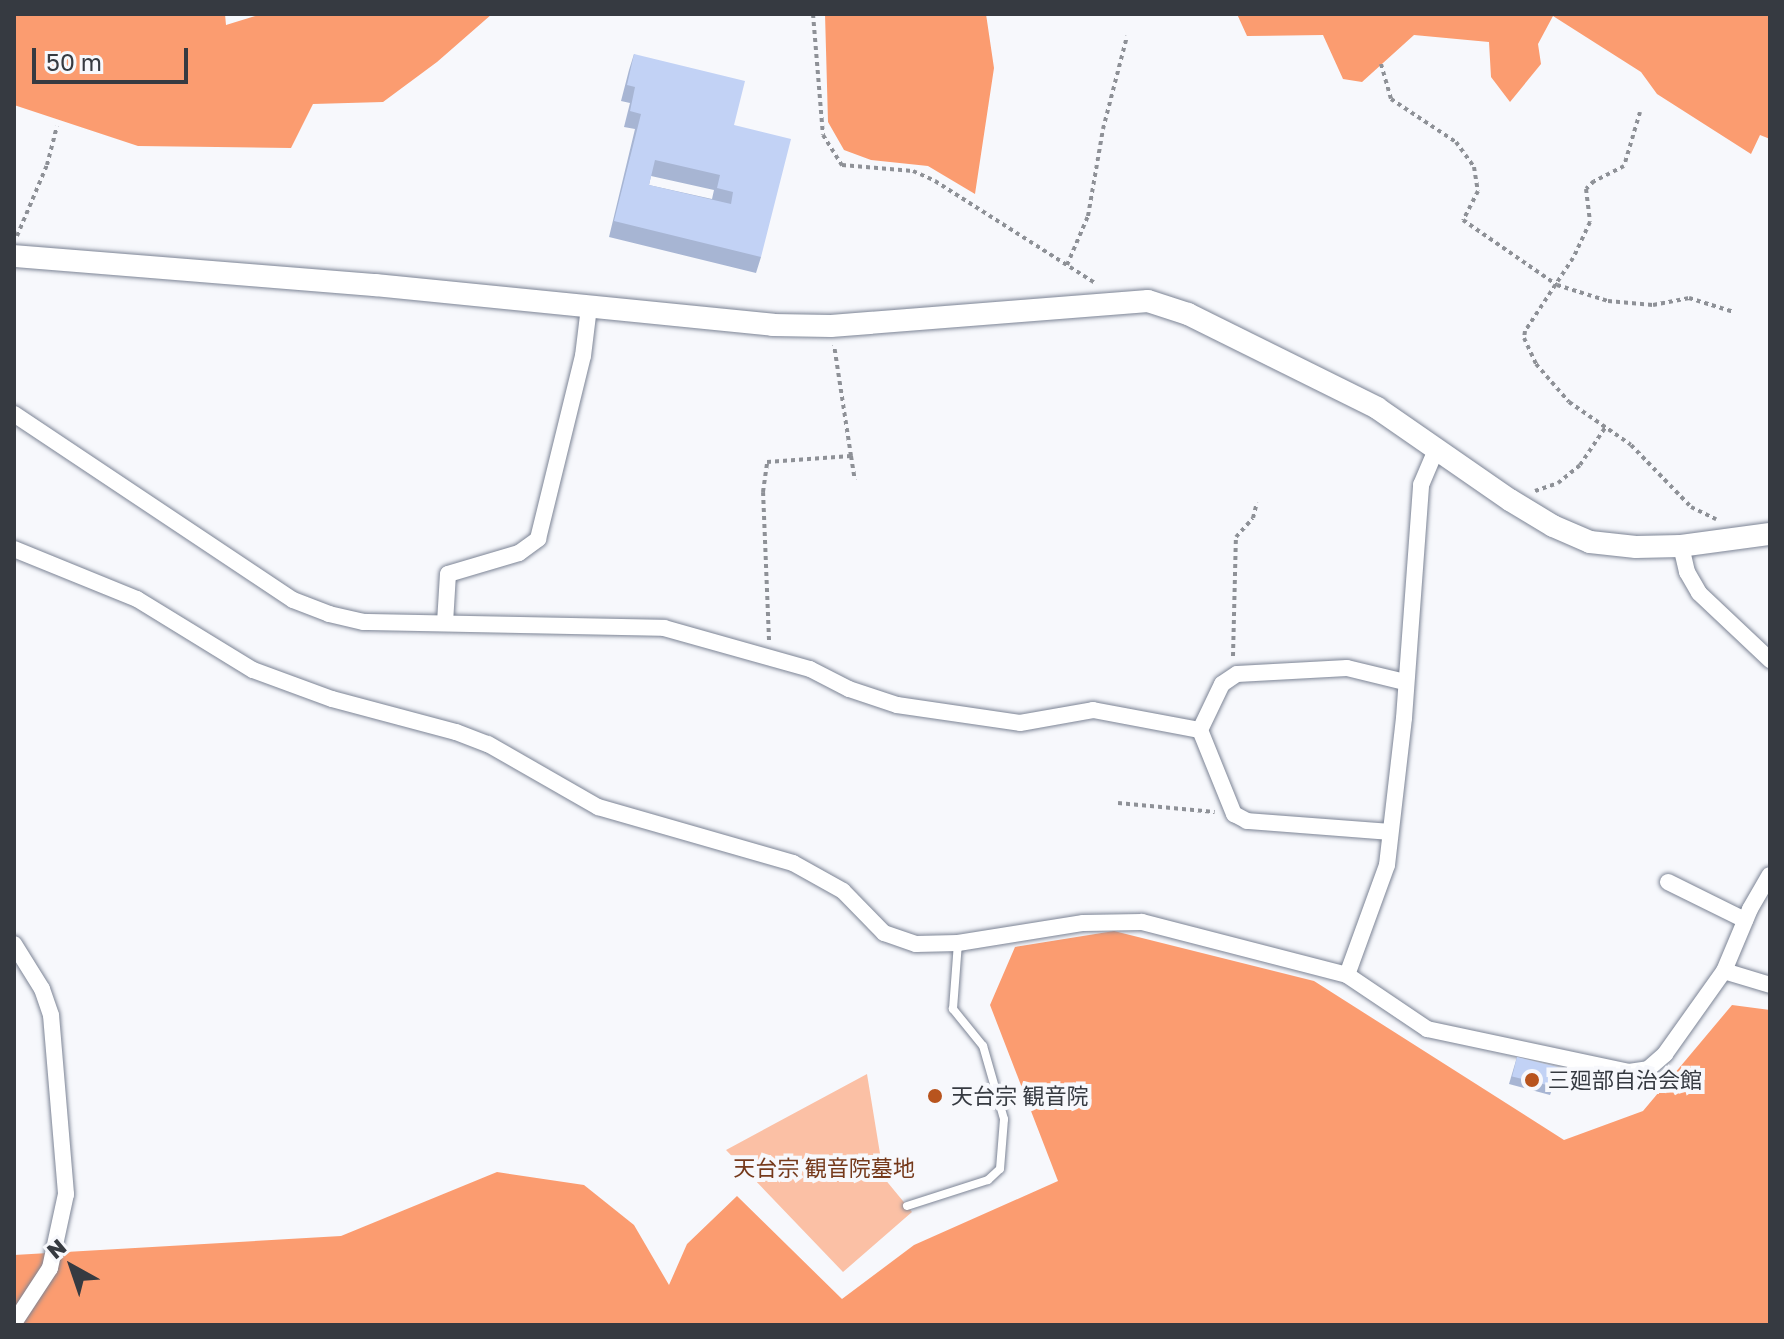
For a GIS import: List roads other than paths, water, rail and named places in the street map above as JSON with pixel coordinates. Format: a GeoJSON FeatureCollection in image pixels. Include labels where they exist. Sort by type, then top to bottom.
{"type":"FeatureCollection","features":[{"type":"Feature","properties":{"kind":"street"},"geometry":{"type":"LineString","coordinates":[[14,256],[375,285],[773,325],[831,326],[1148,301],[1188,314],[1377,408],[1510,500],[1553,526],[1590,542],[1681,546],[1770,534]]}},
{"type":"Feature","properties":{"kind":"street"},"geometry":{"type":"LineString","coordinates":[[445,623],[448,574],[519,553],[538,539],[573,401],[589,307]]}},
{"type":"Feature","properties":{"kind":"street"},"geometry":{"type":"LineString","coordinates":[[14,414],[293,600],[329,614],[364,622],[664,628],[770,656],[897,705],[1020,723],[1093,710],[1200,730]]}},
{"type":"Feature","properties":{"kind":"street"},"geometry":{"type":"LineString","coordinates":[[1347,975],[1387,865],[1404,718],[1421,485],[1436,449]]}},
{"type":"Feature","properties":{"kind":"street"},"geometry":{"type":"LineString","coordinates":[[1681,546],[1687,572],[1699,593],[1770,660]]}},
{"type":"Feature","properties":{"kind":"street"},"geometry":{"type":"LineString","coordinates":[[14,549],[137,599],[253,670],[332,699],[467,736],[598,807],[793,863],[843,891],[884,933],[916,944],[958,943],[1083,923],[1142,922],[1347,975],[1427,1029],[1629,1072],[1648,1069],[1658,1062],[1724,971],[1745,920],[1770,875]]}},
{"type":"Feature","properties":{"kind":"street"},"geometry":{"type":"LineString","coordinates":[[1390,832],[1272,826],[1247,821],[1234,814],[1200,730],[1222,684],[1237,674],[1347,668],[1405,682]]}},
{"type":"Feature","properties":{"kind":"street"},"geometry":{"type":"LineString","coordinates":[[1668,882],[1745,920]]}},
{"type":"Feature","properties":{"kind":"street"},"geometry":{"type":"LineString","coordinates":[[14,944],[42,989],[51,1015],[66,1194],[50,1268],[14,1323]]}},
{"type":"Feature","properties":{"kind":"street"},"geometry":{"type":"LineString","coordinates":[[1724,971],[1770,985]]}},
{"type":"Feature","properties":{"kind":"lane"},"geometry":{"type":"LineString","coordinates":[[907,1206],[988,1180],[1000,1169],[1004,1119],[983,1046],[953,1009],[958,943]]}},
{"type":"Feature","properties":{"kind":"place","name":"三廻部自治会館"},"geometry":{"type":"Point","coordinates":[1532,1080]}},
{"type":"Feature","properties":{"kind":"place","name":"天台宗 観音院"},"geometry":{"type":"Point","coordinates":[935,1096]}},
{"type":"Feature","properties":{"kind":"park label","name":"天台宗 観音院墓地"},"geometry":{"type":"Point","coordinates":[824,1168]}}]}
